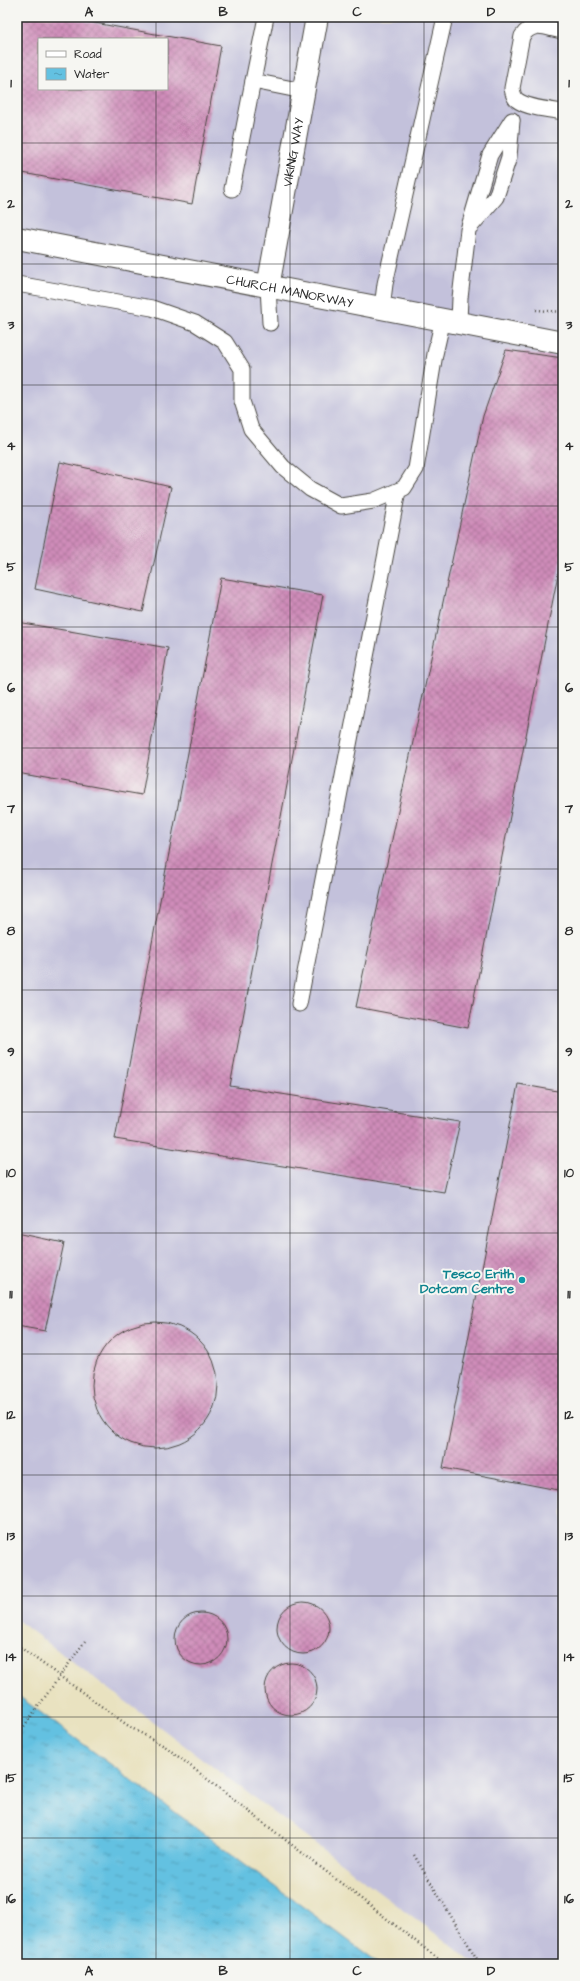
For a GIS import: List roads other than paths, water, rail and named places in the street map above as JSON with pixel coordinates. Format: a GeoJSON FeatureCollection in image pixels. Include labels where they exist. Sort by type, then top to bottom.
{"type":"FeatureCollection","features":[{"type":"Feature","properties":{"kind":"street","name":"VIKING WAY"},"geometry":{"type":"LineString","coordinates":[[268,287],[317,17]]}},
{"type":"Feature","properties":{"kind":"street","name":"CHURCH MANORWAY"},"geometry":{"type":"LineString","coordinates":[[17,238],[563,342]]}},
{"type":"Feature","properties":{"kind":"lane"},"geometry":{"type":"LineString","coordinates":[[232,189],[266,17]]}},
{"type":"Feature","properties":{"kind":"lane"},"geometry":{"type":"LineString","coordinates":[[382,308],[385,284],[445,17]]}},
{"type":"Feature","properties":{"kind":"lane"},"geometry":{"type":"LineString","coordinates":[[563,31],[532,27],[522,36],[512,88],[514,96],[518,101],[538,108],[563,112]]}},
{"type":"Feature","properties":{"kind":"lane"},"geometry":{"type":"LineString","coordinates":[[253,81],[303,91]]}},
{"type":"Feature","properties":{"kind":"lane"},"geometry":{"type":"LineString","coordinates":[[17,284],[152,308],[195,323],[225,342],[242,369],[242,401],[251,429],[283,467],[310,489],[341,506],[373,501],[404,488],[416,469],[435,354],[460,298],[468,230],[496,197],[509,157],[512,120],[518,101]]}},
{"type":"Feature","properties":{"kind":"lane"},"geometry":{"type":"LineString","coordinates":[[268,287],[270,323]]}},
{"type":"Feature","properties":{"kind":"lane"},"geometry":{"type":"LineString","coordinates":[[298,1004],[398,491]]}},
{"type":"Feature","properties":{"kind":"water"},"geometry":{"type":"Polygon","coordinates":[[[17,1695],[380,1964],[17,1964],[17,1695]]]}},
{"type":"Feature","properties":{"kind":"place","name":"Tesco Erith Dotcom Centre"},"geometry":{"type":"Point","coordinates":[522,1280]}}]}
